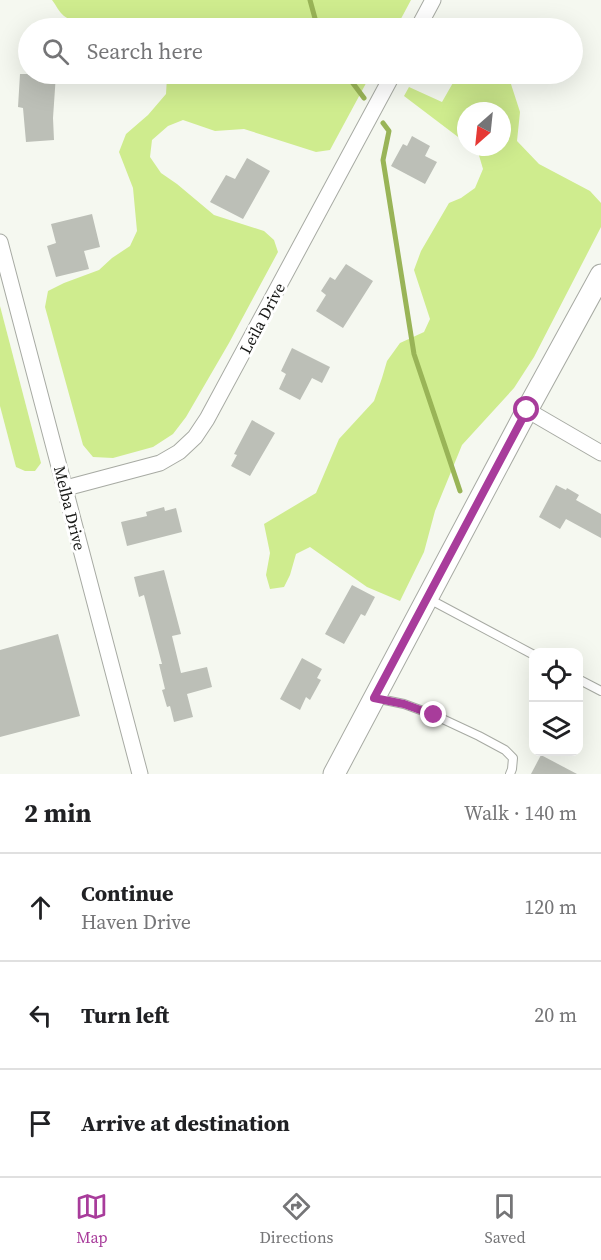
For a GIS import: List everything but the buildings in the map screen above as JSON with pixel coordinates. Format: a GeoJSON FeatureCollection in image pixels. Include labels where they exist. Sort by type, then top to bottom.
{"type":"FeatureCollection","features":[{"type":"Feature","properties":{"kind":"street"},"geometry":{"type":"LineString","coordinates":[[423,18],[433,0]]}},
{"type":"Feature","properties":{"kind":"street","name":"Leila Drive"},"geometry":{"type":"LineString","coordinates":[[66,488],[160,464],[179,452],[195,437],[207,419],[388,84]]}},
{"type":"Feature","properties":{"kind":"street","name":"Melba Drive"},"geometry":{"type":"LineString","coordinates":[[0,242],[140,774]]}},
{"type":"Feature","properties":{"kind":"street"},"geometry":{"type":"LineString","coordinates":[[334,774],[601,275]]}},
{"type":"Feature","properties":{"kind":"street"},"geometry":{"type":"LineString","coordinates":[[527,410],[601,453]]}},
{"type":"Feature","properties":{"kind":"lane"},"geometry":{"type":"LineString","coordinates":[[427,598],[529,652]]}},
{"type":"Feature","properties":{"kind":"lane"},"geometry":{"type":"LineString","coordinates":[[583,681],[601,691]]}},
{"type":"Feature","properties":{"kind":"lane"},"geometry":{"type":"LineString","coordinates":[[374,698],[434,715],[505,750],[513,758],[510,774]]}},
{"type":"Feature","properties":{"kind":"green space"},"geometry":{"type":"Polygon","coordinates":[[[52,0],[411,0],[401,18],[68,18],[52,0]]]}},
{"type":"Feature","properties":{"kind":"green space"},"geometry":{"type":"Polygon","coordinates":[[[167,84],[366,84],[330,150],[316,152],[244,129],[215,131],[183,120],[168,126],[152,140],[150,157],[161,173],[214,215],[264,231],[274,240],[278,252],[229,343],[186,417],[173,434],[153,447],[113,458],[93,457],[83,445],[45,307],[48,291],[99,270],[130,246],[137,231],[133,188],[119,152],[126,134],[148,115],[166,94],[167,84]]]}},
{"type":"Feature","properties":{"kind":"green space"},"geometry":{"type":"Polygon","coordinates":[[[452,84],[511,84],[520,112],[517,141],[539,164],[590,191],[601,203],[601,227],[534,357],[514,388],[462,445],[435,511],[424,552],[400,601],[367,587],[310,547],[296,554],[284,587],[270,589],[266,575],[270,553],[264,524],[316,493],[339,439],[374,401],[387,361],[400,343],[424,332],[430,319],[414,270],[421,251],[449,203],[475,188],[483,169],[479,156],[511,156],[511,102],[457,102],[457,136],[404,96],[409,87],[442,102],[452,84]]]}},
{"type":"Feature","properties":{"kind":"green space"},"geometry":{"type":"Polygon","coordinates":[[[0,306],[41,463],[35,471],[25,471],[16,467],[0,406],[0,306]]]}},
{"type":"Feature","properties":{"kind":"waterway"},"geometry":{"type":"LineString","coordinates":[[310,0],[315,18]]}},
{"type":"Feature","properties":{"kind":"waterway"},"geometry":{"type":"LineString","coordinates":[[354,84],[364,98]]}},
{"type":"Feature","properties":{"kind":"waterway"},"geometry":{"type":"LineString","coordinates":[[383,123],[389,131],[383,160],[414,354],[460,491]]}},
{"type":"Feature","properties":{"kind":"route"},"geometry":{"type":"LineString","coordinates":[[434,715],[404,704],[374,698],[527,410]]}}]}
